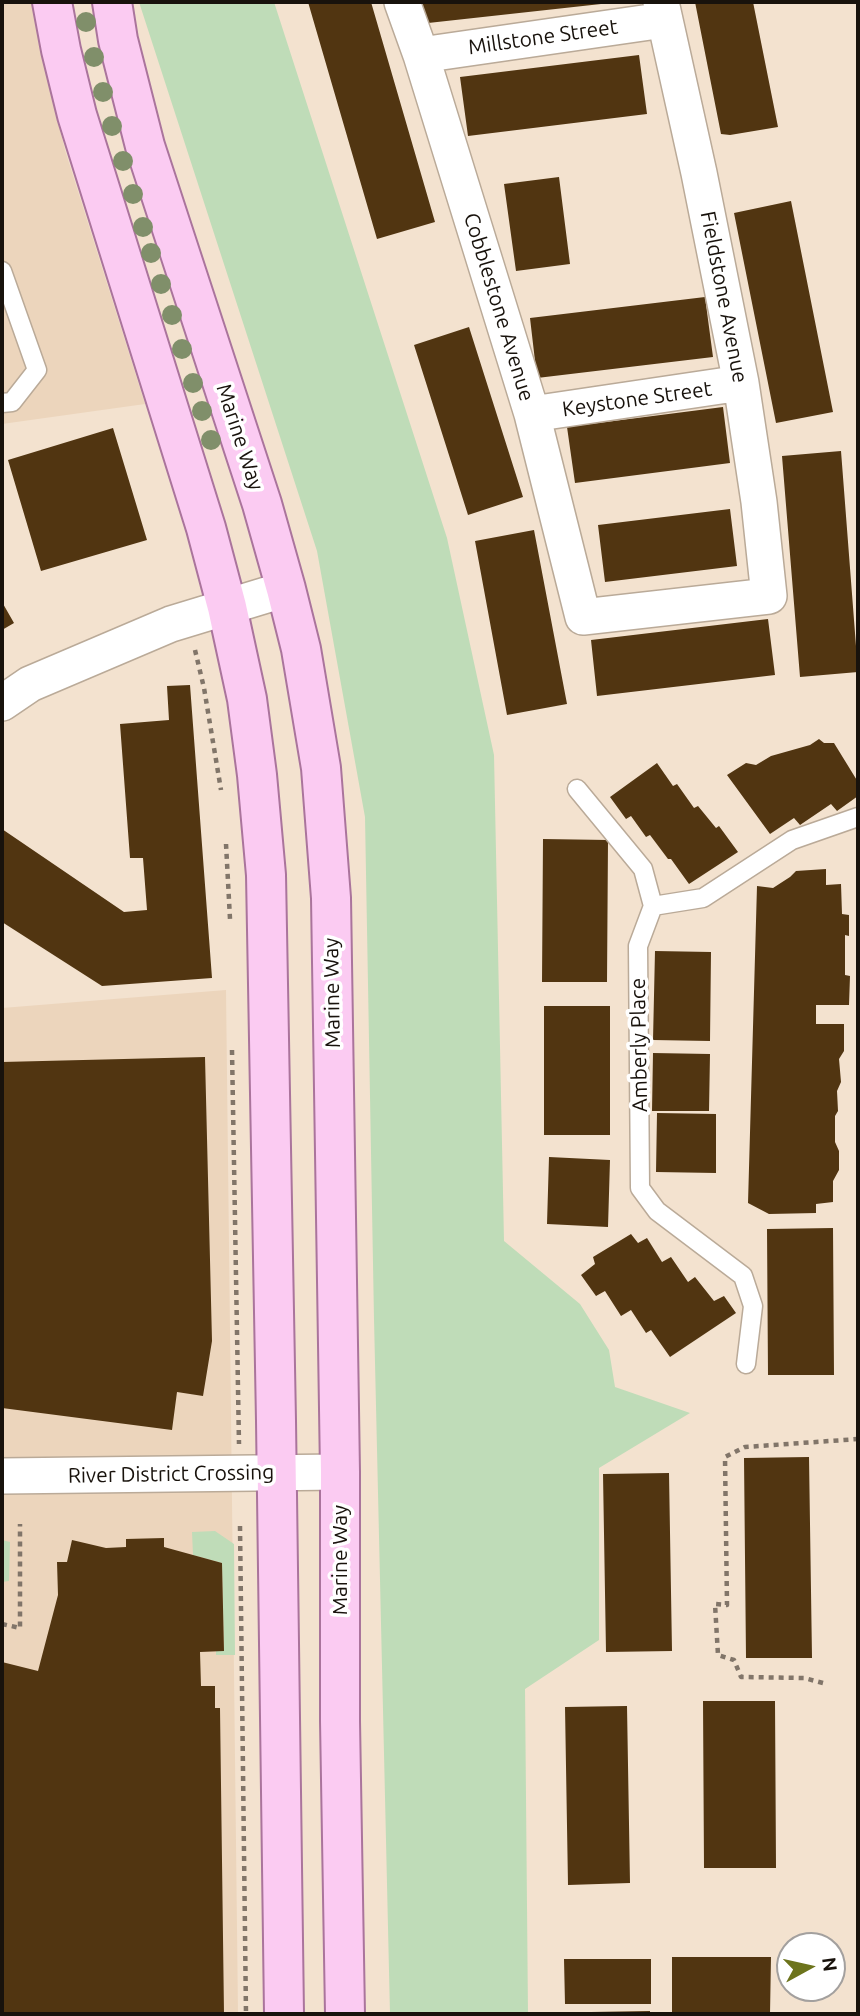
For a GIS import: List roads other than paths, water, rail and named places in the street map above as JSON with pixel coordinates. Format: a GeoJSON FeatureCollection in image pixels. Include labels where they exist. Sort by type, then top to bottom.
{"type":"FeatureCollection","features":[{"type":"Feature","properties":{"kind":"main road"},"geometry":{"type":"LineString","coordinates":[[52,2],[81,129],[206,528],[227,607],[247,699],[257,775],[265,876],[284,2014]]}},
{"type":"Feature","properties":{"kind":"main road","name":"Marine Way"},"geometry":{"type":"LineString","coordinates":[[112,2],[118,40],[145,146],[262,504],[286,589],[301,649],[321,768],[331,898],[345,2014]]}},
{"type":"Feature","properties":{"kind":"street","name":"Cobblestone Avenue"},"geometry":{"type":"LineString","coordinates":[[402,2],[421,55],[532,414],[583,617]]}},
{"type":"Feature","properties":{"kind":"street","name":"Millstone Street"},"geometry":{"type":"LineString","coordinates":[[421,55],[662,11]]}},
{"type":"Feature","properties":{"kind":"street","name":"Fieldstone Avenue"},"geometry":{"type":"LineString","coordinates":[[583,617],[769,596],[759,502],[741,383],[699,173],[662,11]]}},
{"type":"Feature","properties":{"kind":"street","name":"Keystone Street"},"geometry":{"type":"LineString","coordinates":[[532,414],[741,383]]}},
{"type":"Feature","properties":{"kind":"street"},"geometry":{"type":"LineString","coordinates":[[2,704],[30,684],[171,624],[286,589]]}},
{"type":"Feature","properties":{"kind":"street","name":"River District Crossing"},"geometry":{"type":"LineString","coordinates":[[2,1476],[340,1472]]}},
{"type":"Feature","properties":{"kind":"lane"},"geometry":{"type":"LineString","coordinates":[[2,271],[37,370],[12,402],[2,403]]}},
{"type":"Feature","properties":{"kind":"lane"},"geometry":{"type":"LineString","coordinates":[[577,789],[643,869],[653,906],[703,898],[792,840],[858,817]]}},
{"type":"Feature","properties":{"kind":"lane","name":"Amberly Place"},"geometry":{"type":"LineString","coordinates":[[653,906],[638,946],[640,1188],[657,1211],[743,1276],[752,1306],[746,1364]]}}]}
